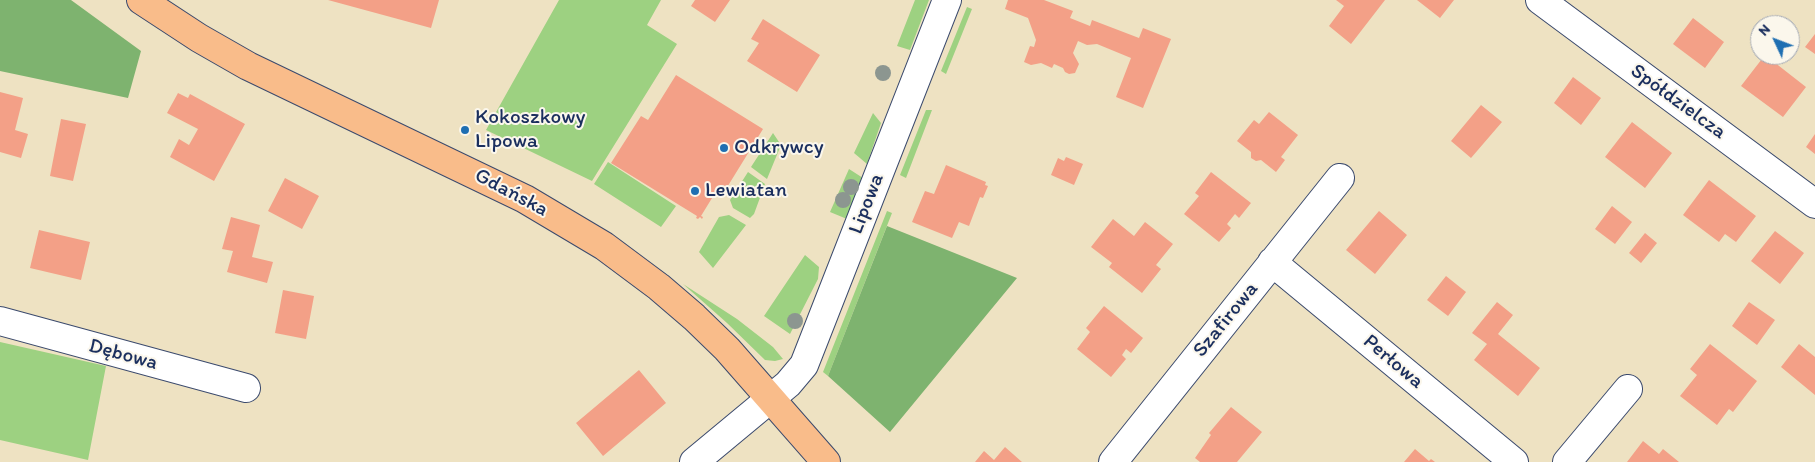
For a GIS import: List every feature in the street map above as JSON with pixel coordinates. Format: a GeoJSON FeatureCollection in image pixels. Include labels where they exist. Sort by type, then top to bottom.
{"type":"FeatureCollection","features":[{"type":"Feature","properties":{"kind":"main road","name":"Gdańska"},"geometry":{"type":"LineString","coordinates":[[141,0],[199,38],[248,66],[480,176],[570,225],[604,246],[659,287],[727,349],[826,462]]}},
{"type":"Feature","properties":{"kind":"street","name":"Lipowa"},"geometry":{"type":"LineString","coordinates":[[694,462],[788,384],[804,365],[947,0]]}},
{"type":"Feature","properties":{"kind":"street","name":"Spółdzielcza"},"geometry":{"type":"LineString","coordinates":[[1540,0],[1815,204]]}},
{"type":"Feature","properties":{"kind":"street","name":"Szafirowa"},"geometry":{"type":"LineString","coordinates":[[1113,462],[1340,178]]}},
{"type":"Feature","properties":{"kind":"street","name":"Perłowa"},"geometry":{"type":"LineString","coordinates":[[1272,262],[1514,462]]}},
{"type":"Feature","properties":{"kind":"street","name":"Dębowa"},"geometry":{"type":"LineString","coordinates":[[0,321],[246,388]]}},
{"type":"Feature","properties":{"kind":"street"},"geometry":{"type":"LineString","coordinates":[[1567,462],[1628,389]]}},
{"type":"Feature","properties":{"kind":"green space"},"geometry":{"type":"Polygon","coordinates":[[[0,0],[71,0],[141,51],[128,98],[0,71],[0,0]]]}},
{"type":"Feature","properties":{"kind":"green space"},"geometry":{"type":"Polygon","coordinates":[[[559,0],[661,0],[647,25],[677,44],[592,181],[486,130],[559,0]]]}},
{"type":"Feature","properties":{"kind":"green space"},"geometry":{"type":"Polygon","coordinates":[[[915,0],[929,0],[910,50],[897,46],[915,0]]]}},
{"type":"Feature","properties":{"kind":"green space"},"geometry":{"type":"Polygon","coordinates":[[[967,7],[972,9],[946,74],[941,71],[967,7]]]}},
{"type":"Feature","properties":{"kind":"green space"},"geometry":{"type":"Polygon","coordinates":[[[926,110],[932,110],[906,178],[900,175],[926,110]]]}},
{"type":"Feature","properties":{"kind":"green space"},"geometry":{"type":"Polygon","coordinates":[[[873,113],[881,123],[867,164],[854,153],[873,113]]]}},
{"type":"Feature","properties":{"kind":"green space"},"geometry":{"type":"Polygon","coordinates":[[[773,133],[781,145],[767,179],[751,167],[773,133]]]}},
{"type":"Feature","properties":{"kind":"green space"},"geometry":{"type":"Polygon","coordinates":[[[608,162],[676,206],[661,227],[594,184],[608,162]]]}},
{"type":"Feature","properties":{"kind":"green space"},"geometry":{"type":"Polygon","coordinates":[[[849,169],[863,178],[847,219],[830,212],[849,169]]]}},
{"type":"Feature","properties":{"kind":"green space"},"geometry":{"type":"Polygon","coordinates":[[[748,172],[765,184],[754,214],[750,218],[733,208],[730,200],[748,172]]]}},
{"type":"Feature","properties":{"kind":"green space"},"geometry":{"type":"Polygon","coordinates":[[[887,211],[892,213],[828,376],[823,372],[887,211]]]}},
{"type":"Feature","properties":{"kind":"green space"},"geometry":{"type":"Polygon","coordinates":[[[729,215],[746,225],[713,268],[699,252],[719,217],[729,215]]]}},
{"type":"Feature","properties":{"kind":"green space"},"geometry":{"type":"Polygon","coordinates":[[[887,226],[1017,278],[890,432],[828,376],[887,226]]]}},
{"type":"Feature","properties":{"kind":"green space"},"geometry":{"type":"Polygon","coordinates":[[[805,255],[819,267],[818,279],[790,334],[764,316],[805,255]]]}},
{"type":"Feature","properties":{"kind":"green space"},"geometry":{"type":"Polygon","coordinates":[[[683,284],[737,319],[773,347],[783,359],[775,361],[765,360],[683,284]]]}},
{"type":"Feature","properties":{"kind":"green space"},"geometry":{"type":"Polygon","coordinates":[[[0,342],[106,366],[88,460],[0,440],[0,342]]]}},
{"type":"Feature","properties":{"kind":"building"},"geometry":{"type":"Polygon","coordinates":[[[328,0],[439,0],[431,28],[328,0]]]}},
{"type":"Feature","properties":{"kind":"building"},"geometry":{"type":"Polygon","coordinates":[[[695,0],[730,0],[715,22],[691,6],[695,0]]]}},
{"type":"Feature","properties":{"kind":"building"},"geometry":{"type":"Polygon","coordinates":[[[1008,0],[1044,0],[1073,11],[1070,18],[1090,26],[1092,20],[1139,38],[1143,28],[1171,39],[1143,108],[1116,97],[1131,58],[1097,44],[1087,45],[1078,41],[1073,53],[1079,64],[1075,73],[1069,74],[1063,68],[1054,64],[1052,68],[1041,63],[1031,65],[1024,62],[1030,46],[1034,47],[1036,40],[1028,18],[1005,9],[1008,0]]]}},
{"type":"Feature","properties":{"kind":"building"},"geometry":{"type":"Polygon","coordinates":[[[1336,0],[1385,0],[1351,44],[1329,26],[1344,6],[1336,0]]]}},
{"type":"Feature","properties":{"kind":"building"},"geometry":{"type":"Polygon","coordinates":[[[1417,0],[1454,0],[1440,18],[1417,0]]]}},
{"type":"Feature","properties":{"kind":"building"},"geometry":{"type":"Polygon","coordinates":[[[1693,18],[1724,42],[1705,68],[1673,44],[1693,18]]]}},
{"type":"Feature","properties":{"kind":"building"},"geometry":{"type":"Polygon","coordinates":[[[763,19],[820,55],[797,92],[747,61],[759,43],[751,39],[763,19]]]}},
{"type":"Feature","properties":{"kind":"building"},"geometry":{"type":"Polygon","coordinates":[[[1815,34],[1815,54],[1805,47],[1815,34]]]}},
{"type":"Feature","properties":{"kind":"building"},"geometry":{"type":"Polygon","coordinates":[[[1757,65],[1778,65],[1806,87],[1783,117],[1741,86],[1757,65]]]}},
{"type":"Feature","properties":{"kind":"building"},"geometry":{"type":"Polygon","coordinates":[[[676,75],[763,129],[726,189],[720,185],[701,216],[703,217],[702,219],[700,217],[696,218],[697,216],[611,163],[641,116],[648,120],[676,75]]]}},
{"type":"Feature","properties":{"kind":"building"},"geometry":{"type":"Polygon","coordinates":[[[1573,77],[1601,98],[1581,125],[1554,103],[1573,77]]]}},
{"type":"Feature","properties":{"kind":"building"},"geometry":{"type":"Polygon","coordinates":[[[0,92],[23,98],[15,130],[28,134],[21,158],[0,152],[0,92]]]}},
{"type":"Feature","properties":{"kind":"building"},"geometry":{"type":"Polygon","coordinates":[[[178,93],[188,98],[190,94],[245,124],[214,181],[170,157],[179,139],[189,145],[198,129],[167,113],[178,93]]]}},
{"type":"Feature","properties":{"kind":"building"},"geometry":{"type":"Polygon","coordinates":[[[1481,105],[1502,122],[1471,158],[1451,141],[1481,105]]]}},
{"type":"Feature","properties":{"kind":"building"},"geometry":{"type":"Polygon","coordinates":[[[1269,112],[1298,135],[1281,157],[1285,160],[1276,172],[1261,160],[1256,161],[1251,158],[1251,152],[1237,141],[1254,120],[1259,124],[1269,112]]]}},
{"type":"Feature","properties":{"kind":"building"},"geometry":{"type":"Polygon","coordinates":[[[61,119],[86,124],[73,181],[50,176],[61,119]]]}},
{"type":"Feature","properties":{"kind":"building"},"geometry":{"type":"Polygon","coordinates":[[[1632,122],[1672,153],[1645,188],[1605,157],[1632,122]]]}},
{"type":"Feature","properties":{"kind":"building"},"geometry":{"type":"Polygon","coordinates":[[[1815,134],[1815,154],[1806,147],[1815,134]]]}},
{"type":"Feature","properties":{"kind":"building"},"geometry":{"type":"Polygon","coordinates":[[[1066,157],[1083,164],[1074,185],[1051,175],[1058,158],[1064,161],[1066,157]]]}},
{"type":"Feature","properties":{"kind":"building"},"geometry":{"type":"Polygon","coordinates":[[[946,165],[986,182],[985,185],[988,186],[983,198],[980,197],[969,226],[959,222],[952,238],[912,222],[925,191],[934,194],[946,165]]]}},
{"type":"Feature","properties":{"kind":"building"},"geometry":{"type":"Polygon","coordinates":[[[1211,172],[1251,203],[1239,218],[1235,214],[1227,224],[1231,228],[1219,242],[1184,214],[1199,196],[1195,193],[1211,172]]]}},
{"type":"Feature","properties":{"kind":"building"},"geometry":{"type":"Polygon","coordinates":[[[285,178],[319,196],[302,229],[268,211],[285,178]]]}},
{"type":"Feature","properties":{"kind":"building"},"geometry":{"type":"Polygon","coordinates":[[[1709,180],[1756,216],[1736,242],[1725,234],[1719,242],[1683,215],[1709,180]]]}},
{"type":"Feature","properties":{"kind":"building"},"geometry":{"type":"Polygon","coordinates":[[[1612,206],[1632,222],[1615,244],[1595,229],[1612,206]]]}},
{"type":"Feature","properties":{"kind":"building"},"geometry":{"type":"Polygon","coordinates":[[[1379,211],[1407,235],[1375,274],[1346,250],[1379,211]]]}},
{"type":"Feature","properties":{"kind":"building"},"geometry":{"type":"Polygon","coordinates":[[[231,217],[260,225],[252,257],[273,262],[267,283],[227,272],[233,251],[222,249],[231,217]]]}},
{"type":"Feature","properties":{"kind":"building"},"geometry":{"type":"Polygon","coordinates":[[[1113,219],[1134,236],[1145,222],[1173,244],[1156,265],[1161,269],[1142,293],[1109,267],[1112,263],[1091,247],[1113,219]]]}},
{"type":"Feature","properties":{"kind":"building"},"geometry":{"type":"Polygon","coordinates":[[[39,230],[90,242],[81,280],[30,268],[39,230]]]}},
{"type":"Feature","properties":{"kind":"building"},"geometry":{"type":"Polygon","coordinates":[[[1775,231],[1804,253],[1780,284],[1751,261],[1775,231]]]}},
{"type":"Feature","properties":{"kind":"building"},"geometry":{"type":"Polygon","coordinates":[[[1645,233],[1657,243],[1641,263],[1629,253],[1645,233]]]}},
{"type":"Feature","properties":{"kind":"building"},"geometry":{"type":"Polygon","coordinates":[[[1446,276],[1466,292],[1448,316],[1427,300],[1446,276]]]}},
{"type":"Feature","properties":{"kind":"building"},"geometry":{"type":"Polygon","coordinates":[[[283,290],[314,296],[306,339],[275,333],[283,290]]]}},
{"type":"Feature","properties":{"kind":"building"},"geometry":{"type":"Polygon","coordinates":[[[1497,302],[1513,315],[1498,334],[1540,368],[1518,396],[1474,360],[1487,344],[1472,333],[1497,302]]]}},
{"type":"Feature","properties":{"kind":"building"},"geometry":{"type":"Polygon","coordinates":[[[1749,302],[1775,320],[1757,345],[1732,326],[1749,302]]]}},
{"type":"Feature","properties":{"kind":"building"},"geometry":{"type":"Polygon","coordinates":[[[1104,306],[1143,338],[1131,353],[1126,349],[1122,355],[1126,359],[1111,377],[1077,349],[1090,332],[1086,328],[1104,306]]]}},
{"type":"Feature","properties":{"kind":"building"},"geometry":{"type":"Polygon","coordinates":[[[1710,344],[1757,381],[1733,412],[1729,409],[1717,425],[1680,396],[1697,375],[1690,369],[1710,344]]]}},
{"type":"Feature","properties":{"kind":"building"},"geometry":{"type":"Polygon","coordinates":[[[1799,344],[1815,357],[1815,395],[1781,367],[1799,344]]]}},
{"type":"Feature","properties":{"kind":"building"},"geometry":{"type":"Polygon","coordinates":[[[639,370],[666,403],[603,456],[576,423],[639,370]]]}},
{"type":"Feature","properties":{"kind":"building"},"geometry":{"type":"Polygon","coordinates":[[[1231,407],[1262,432],[1237,462],[1200,462],[1195,458],[1211,435],[1209,433],[1231,407]]]}},
{"type":"Feature","properties":{"kind":"building"},"geometry":{"type":"Polygon","coordinates":[[[1643,441],[1659,454],[1663,449],[1679,462],[1627,462],[1643,441]]]}},
{"type":"Feature","properties":{"kind":"building"},"geometry":{"type":"Polygon","coordinates":[[[1005,447],[1022,462],[975,462],[984,451],[994,460],[1005,447]]]}},
{"type":"Feature","properties":{"kind":"building"},"geometry":{"type":"Polygon","coordinates":[[[1415,449],[1429,461],[1431,459],[1435,462],[1404,462],[1415,449]]]}},
{"type":"Feature","properties":{"kind":"place","name":"Kokoszkowy Lipowa"},"geometry":{"type":"Point","coordinates":[465,130]}},
{"type":"Feature","properties":{"kind":"place","name":"Odkrywcy"},"geometry":{"type":"Point","coordinates":[724,148]}},
{"type":"Feature","properties":{"kind":"place","name":"Lewiatan"},"geometry":{"type":"Point","coordinates":[695,191]}}]}
